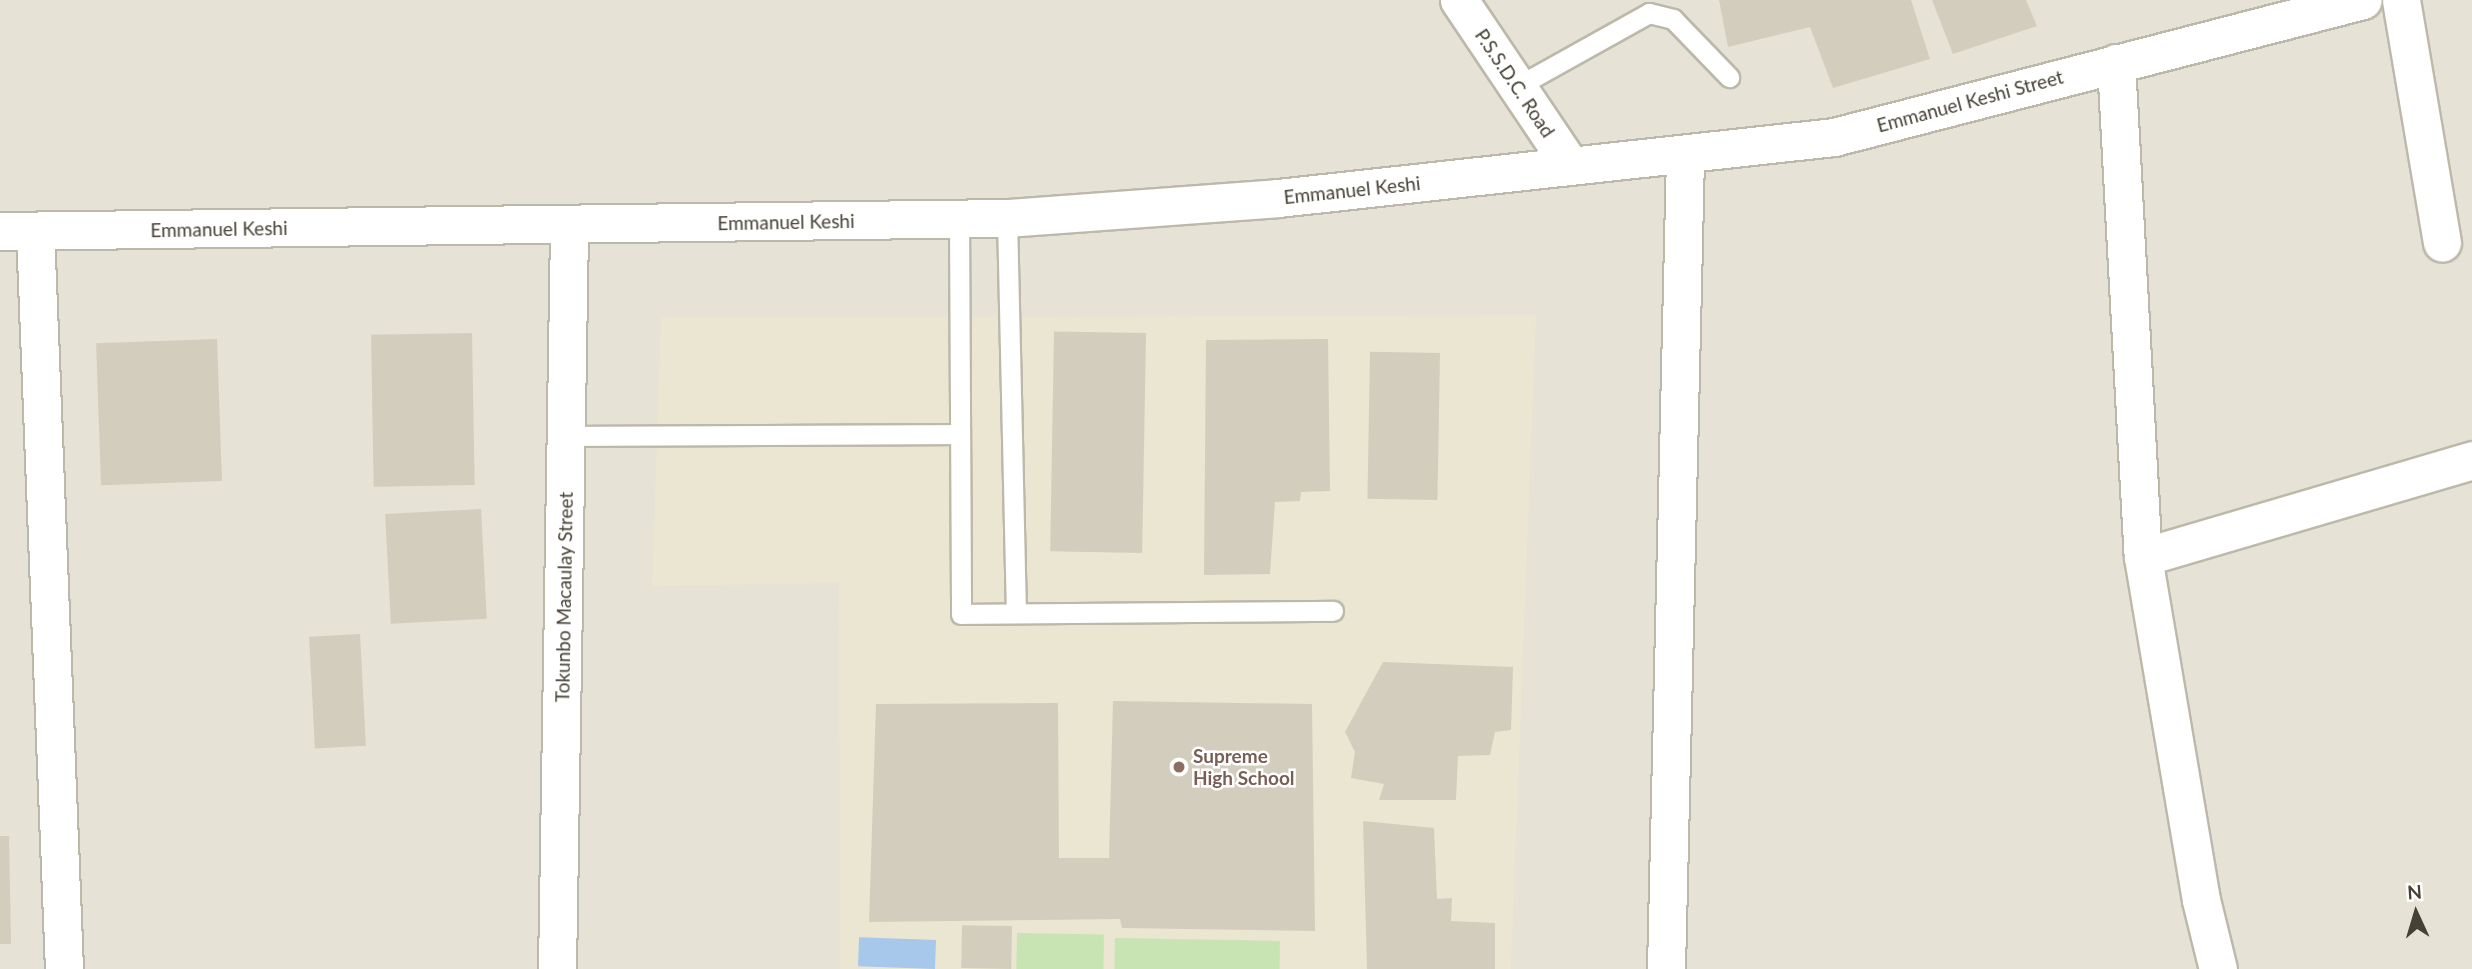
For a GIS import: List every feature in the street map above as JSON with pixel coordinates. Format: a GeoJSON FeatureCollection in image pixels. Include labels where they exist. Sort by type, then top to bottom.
{"type":"FeatureCollection","features":[{"type":"Feature","properties":{"kind":"street","name":"P.S.S.D.C. Road"},"geometry":{"type":"LineString","coordinates":[[1459,0],[1570,165]]}},
{"type":"Feature","properties":{"kind":"street","name":"Emmanuel Keshi Street"},"geometry":{"type":"LineString","coordinates":[[1570,165],[1685,156],[1834,137],[2363,0]]}},
{"type":"Feature","properties":{"kind":"street"},"geometry":{"type":"LineString","coordinates":[[2401,0],[2442,243]]}},
{"type":"Feature","properties":{"kind":"street"},"geometry":{"type":"LineString","coordinates":[[2116,63],[2143,556],[2201,900],[2218,969]]}},
{"type":"Feature","properties":{"kind":"street"},"geometry":{"type":"LineString","coordinates":[[1666,969],[1685,156]]}},
{"type":"Feature","properties":{"kind":"street","name":"Emmanuel Keshi"},"geometry":{"type":"LineString","coordinates":[[17,231],[569,226],[1007,218],[1278,198],[1570,165]]}},
{"type":"Feature","properties":{"kind":"street","name":"Tokunbo Macaulay Street"},"geometry":{"type":"LineString","coordinates":[[557,969],[569,226]]}},
{"type":"Feature","properties":{"kind":"street"},"geometry":{"type":"LineString","coordinates":[[17,231],[64,969]]}},
{"type":"Feature","properties":{"kind":"street"},"geometry":{"type":"LineString","coordinates":[[2143,556],[2472,460]]}},
{"type":"Feature","properties":{"kind":"lane"},"geometry":{"type":"LineString","coordinates":[[1518,86],[1648,13],[1673,19],[1729,77]]}},
{"type":"Feature","properties":{"kind":"lane"},"geometry":{"type":"LineString","coordinates":[[960,218],[961,614],[1333,611]]}},
{"type":"Feature","properties":{"kind":"lane"},"geometry":{"type":"LineString","coordinates":[[1007,218],[1017,613]]}},
{"type":"Feature","properties":{"kind":"lane"},"geometry":{"type":"LineString","coordinates":[[567,436],[960,435]]}},
{"type":"Feature","properties":{"kind":"shaded area"},"geometry":{"type":"Polygon","coordinates":[[[0,0],[2472,0],[2472,969],[0,969],[0,0]]]}},
{"type":"Feature","properties":{"kind":"shaded area","name":"Supreme High School"},"geometry":{"type":"Polygon","coordinates":[[[1536,315],[1511,969],[840,969],[839,583],[652,586],[661,318],[1536,315]]]}},
{"type":"Feature","properties":{"kind":"green space"},"geometry":{"type":"Polygon","coordinates":[[[1017,933],[1104,935],[1103,969],[1016,969],[1017,933]]]}},
{"type":"Feature","properties":{"kind":"green space"},"geometry":{"type":"Polygon","coordinates":[[[1115,938],[1280,941],[1279,969],[1114,969],[1115,938]]]}},
{"type":"Feature","properties":{"kind":"water"},"geometry":{"type":"Polygon","coordinates":[[[859,937],[936,940],[935,969],[858,966],[859,937]]]}},
{"type":"Feature","properties":{"kind":"building"},"geometry":{"type":"Polygon","coordinates":[[[1719,0],[1911,0],[1930,59],[1833,88],[1810,27],[1728,47],[1719,0]]]}},
{"type":"Feature","properties":{"kind":"building"},"geometry":{"type":"Polygon","coordinates":[[[1932,0],[2026,0],[2037,26],[1953,54],[1932,0]]]}},
{"type":"Feature","properties":{"kind":"building"},"geometry":{"type":"Polygon","coordinates":[[[1054,331],[1146,333],[1142,553],[1050,551],[1054,331]]]}},
{"type":"Feature","properties":{"kind":"building"},"geometry":{"type":"Polygon","coordinates":[[[472,333],[475,485],[374,487],[371,335],[472,333]]]}},
{"type":"Feature","properties":{"kind":"building"},"geometry":{"type":"Polygon","coordinates":[[[217,339],[222,481],[101,485],[96,343],[217,339]]]}},
{"type":"Feature","properties":{"kind":"building"},"geometry":{"type":"Polygon","coordinates":[[[1328,339],[1330,491],[1301,492],[1300,501],[1275,502],[1270,574],[1204,575],[1206,340],[1328,339]]]}},
{"type":"Feature","properties":{"kind":"building"},"geometry":{"type":"Polygon","coordinates":[[[1370,352],[1440,353],[1437,500],[1367,499],[1370,352]]]}},
{"type":"Feature","properties":{"kind":"building"},"geometry":{"type":"Polygon","coordinates":[[[481,509],[487,619],[391,624],[385,514],[481,509]]]}},
{"type":"Feature","properties":{"kind":"building"},"geometry":{"type":"Polygon","coordinates":[[[360,634],[366,746],[315,749],[309,637],[360,634]]]}},
{"type":"Feature","properties":{"kind":"building"},"geometry":{"type":"Polygon","coordinates":[[[1383,662],[1513,667],[1511,730],[1495,732],[1490,755],[1458,756],[1456,800],[1379,800],[1384,784],[1351,778],[1355,752],[1345,732],[1383,662]]]}},
{"type":"Feature","properties":{"kind":"building"},"geometry":{"type":"Polygon","coordinates":[[[1113,701],[1312,704],[1315,931],[1122,928],[1120,919],[869,922],[876,704],[1058,703],[1059,858],[1109,858],[1113,701]]]}},
{"type":"Feature","properties":{"kind":"building"},"geometry":{"type":"Polygon","coordinates":[[[1363,821],[1434,828],[1437,899],[1452,898],[1451,921],[1495,923],[1495,969],[1367,969],[1363,821]]]}},
{"type":"Feature","properties":{"kind":"building"},"geometry":{"type":"Polygon","coordinates":[[[0,836],[9,836],[11,944],[0,944],[0,836]]]}},
{"type":"Feature","properties":{"kind":"building"},"geometry":{"type":"Polygon","coordinates":[[[962,925],[1012,926],[1011,969],[961,968],[962,925]]]}},
{"type":"Feature","properties":{"kind":"place","name":"Supreme High School"},"geometry":{"type":"Point","coordinates":[1179,767]}}]}
